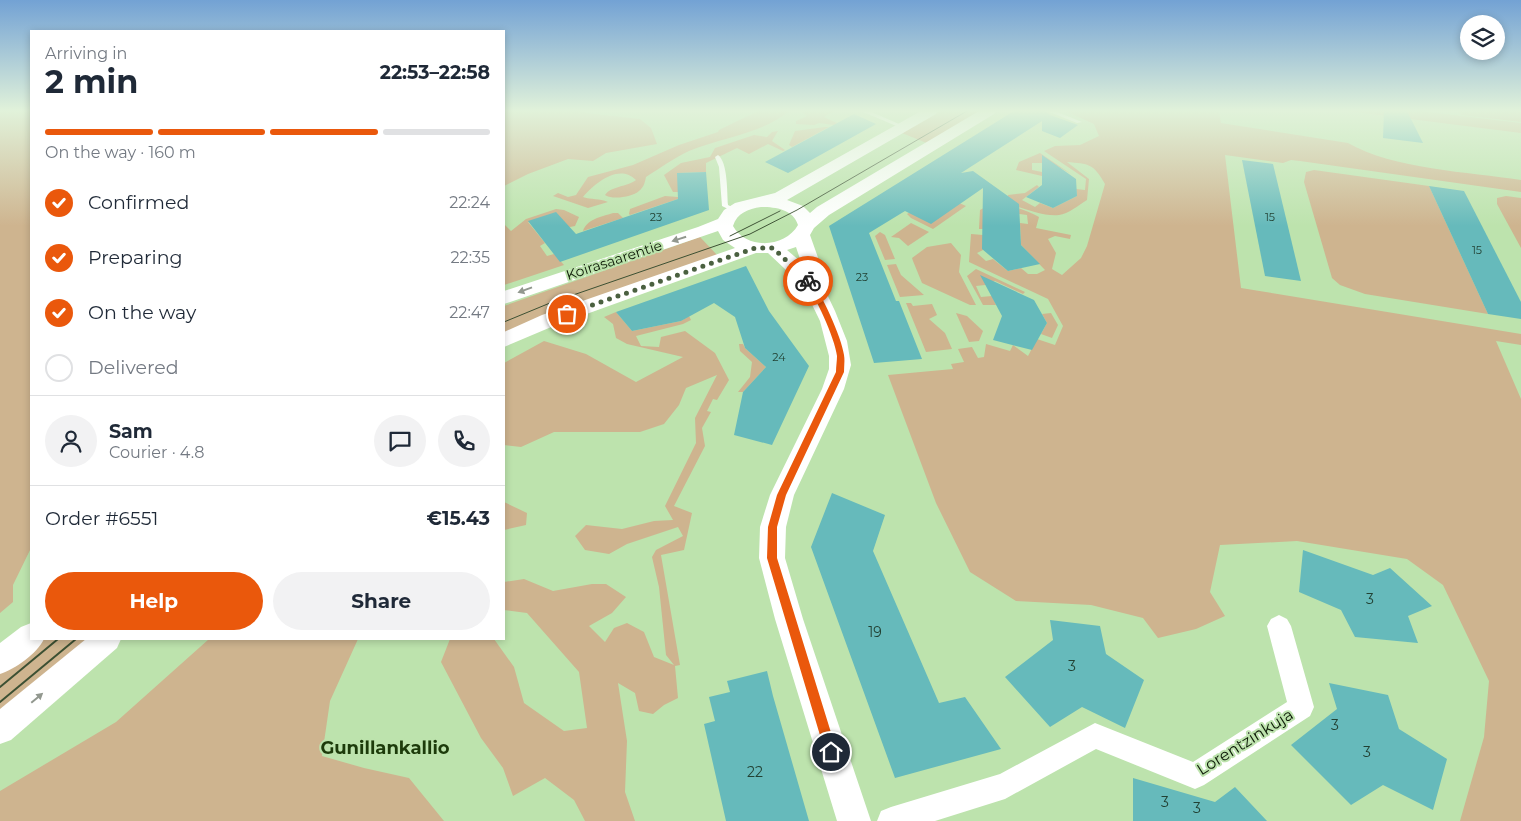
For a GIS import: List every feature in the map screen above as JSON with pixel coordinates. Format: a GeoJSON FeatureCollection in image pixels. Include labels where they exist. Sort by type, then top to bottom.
{"type":"FeatureCollection","features":[{"type":"Feature","properties":{"kind":"street"},"geometry":{"type":"LineString","coordinates":[[854,821],[792,629],[772,558],[773,527],[782,495],[840,372],[840,355],[824,307],[814,288],[798,270],[764,248],[744,245],[732,238],[725,230],[729,216],[746,205],[767,202],[781,197],[864,149]]}},
{"type":"Feature","properties":{"kind":"street"},"geometry":{"type":"LineString","coordinates":[[505,340],[549,320],[764,248],[794,242],[823,210],[925,149]]}},
{"type":"Feature","properties":{"kind":"street"},"geometry":{"type":"LineString","coordinates":[[767,202],[783,204],[794,208],[804,217],[804,231],[812,266],[814,288]]}},
{"type":"Feature","properties":{"kind":"street","name":"Koirasaarentie"},"geometry":{"type":"LineString","coordinates":[[505,298],[704,231],[729,216]]}},
{"type":"Feature","properties":{"kind":"street","name":"Lorentzinkuja"},"geometry":{"type":"LineString","coordinates":[[891,821],[1005,786],[1095,736],[1195,776],[1301,707],[1279,626]]}},
{"type":"Feature","properties":{"kind":"street"},"geometry":{"type":"LineString","coordinates":[[0,661],[30,637]]}},
{"type":"Feature","properties":{"kind":"street"},"geometry":{"type":"LineString","coordinates":[[0,729],[106,640]]}},
{"type":"Feature","properties":{"kind":"lane"},"geometry":{"type":"LineString","coordinates":[[718,157],[722,166],[725,206],[729,216]]}},
{"type":"Feature","properties":{"kind":"shaded area"},"geometry":{"type":"Polygon","coordinates":[[[0,149],[30,149],[30,550],[13,585],[13,602],[0,613],[0,149]]]}},
{"type":"Feature","properties":{"kind":"shaded area"},"geometry":{"type":"Polygon","coordinates":[[[505,149],[627,149],[606,153],[593,161],[568,159],[528,174],[505,186],[505,149]]]}},
{"type":"Feature","properties":{"kind":"shaded area"},"geometry":{"type":"Polygon","coordinates":[[[669,149],[693,149],[646,177],[642,188],[632,195],[617,198],[605,195],[611,190],[636,180],[629,175],[615,174],[594,186],[583,197],[608,202],[588,208],[553,196],[558,193],[568,197],[576,195],[588,177],[633,165],[669,149]]]}},
{"type":"Feature","properties":{"kind":"shaded area"},"geometry":{"type":"Polygon","coordinates":[[[714,149],[734,149],[706,163],[706,172],[678,173],[678,192],[673,192],[664,175],[681,163],[710,157],[714,149]]]}},
{"type":"Feature","properties":{"kind":"shaded area"},"geometry":{"type":"Polygon","coordinates":[[[740,149],[758,149],[749,154],[740,149]]]}},
{"type":"Feature","properties":{"kind":"shaded area"},"geometry":{"type":"Polygon","coordinates":[[[1048,149],[1361,149],[1387,159],[1409,164],[1521,180],[1521,192],[1300,161],[1291,160],[1283,163],[1225,155],[1241,288],[1521,334],[1521,345],[1496,341],[1521,399],[1521,821],[1460,821],[1484,737],[1489,681],[1443,585],[1407,559],[1297,541],[1220,545],[1210,592],[1225,616],[1196,629],[1158,638],[1143,618],[1091,605],[1016,601],[970,572],[936,503],[888,375],[953,369],[951,364],[964,362],[958,349],[972,347],[978,358],[984,357],[986,344],[1010,351],[1013,345],[1028,356],[1037,339],[1055,345],[1063,326],[1048,299],[969,262],[971,234],[983,235],[983,250],[977,253],[986,261],[993,259],[1008,271],[1021,268],[1028,274],[1037,274],[1045,270],[1021,245],[1020,223],[1028,224],[1027,215],[1004,212],[983,229],[979,229],[980,210],[994,205],[1010,206],[1039,217],[1036,228],[1071,235],[1070,239],[1055,236],[1048,239],[1056,253],[1052,269],[1062,275],[1081,258],[1087,246],[1105,184],[1094,168],[1086,164],[1067,162],[1089,179],[1087,200],[1066,213],[1046,215],[1005,203],[1008,195],[1025,193],[1037,185],[1039,187],[1022,200],[1035,207],[1040,203],[1053,208],[1077,196],[1076,189],[1085,190],[1086,179],[1044,151],[1048,149]]]}},
{"type":"Feature","properties":{"kind":"shaded area"},"geometry":{"type":"Polygon","coordinates":[[[1040,153],[1071,174],[1052,163],[1032,163],[1032,170],[1042,172],[1042,176],[1016,170],[1019,162],[1040,153]]]}},
{"type":"Feature","properties":{"kind":"shaded area"},"geometry":{"type":"Polygon","coordinates":[[[1314,170],[1429,186],[1488,314],[1365,294],[1340,285],[1332,278],[1304,182],[1306,172],[1314,170]]]}},
{"type":"Feature","properties":{"kind":"shaded area"},"geometry":{"type":"Polygon","coordinates":[[[939,194],[966,206],[933,229],[907,214],[939,194]]]}},
{"type":"Feature","properties":{"kind":"shaded area"},"geometry":{"type":"Polygon","coordinates":[[[665,196],[678,197],[678,199],[629,214],[630,209],[665,196]]]}},
{"type":"Feature","properties":{"kind":"shaded area"},"geometry":{"type":"Polygon","coordinates":[[[1506,196],[1521,198],[1521,248],[1497,204],[1497,198],[1506,196]]]}},
{"type":"Feature","properties":{"kind":"shaded area"},"geometry":{"type":"Polygon","coordinates":[[[556,209],[564,210],[579,217],[575,226],[570,227],[528,222],[545,243],[540,246],[547,256],[554,254],[564,265],[505,285],[505,225],[511,231],[526,219],[556,209]]]}},
{"type":"Feature","properties":{"kind":"shaded area"},"geometry":{"type":"Polygon","coordinates":[[[618,213],[623,218],[583,231],[591,221],[618,213]]]}},
{"type":"Feature","properties":{"kind":"shaded area"},"geometry":{"type":"Polygon","coordinates":[[[911,223],[929,232],[908,246],[899,238],[891,237],[911,223]]]}},
{"type":"Feature","properties":{"kind":"shaded area"},"geometry":{"type":"Polygon","coordinates":[[[880,232],[885,235],[895,259],[885,260],[875,236],[880,232]]]}},
{"type":"Feature","properties":{"kind":"shaded area"},"geometry":{"type":"Polygon","coordinates":[[[700,237],[718,256],[505,334],[505,306],[700,237]]]}},
{"type":"Feature","properties":{"kind":"shaded area"},"geometry":{"type":"Polygon","coordinates":[[[951,243],[961,255],[959,272],[976,305],[970,305],[922,283],[913,261],[912,258],[927,247],[951,243]]]}},
{"type":"Feature","properties":{"kind":"shaded area"},"geometry":{"type":"Polygon","coordinates":[[[896,264],[901,275],[924,295],[900,297],[887,265],[896,264]]]}},
{"type":"Feature","properties":{"kind":"shaded area"},"geometry":{"type":"Polygon","coordinates":[[[976,269],[1025,292],[1023,294],[995,281],[976,286],[981,297],[992,296],[996,305],[983,305],[967,276],[976,269]]]}},
{"type":"Feature","properties":{"kind":"shaded area"},"geometry":{"type":"Polygon","coordinates":[[[906,303],[911,303],[913,306],[932,304],[937,315],[929,319],[945,333],[952,349],[926,352],[906,303]]]}},
{"type":"Feature","properties":{"kind":"shaded area"},"geometry":{"type":"Polygon","coordinates":[[[616,312],[632,331],[681,321],[689,316],[691,320],[683,324],[636,336],[641,346],[659,347],[661,337],[685,331],[715,353],[729,380],[717,400],[713,399],[707,411],[711,412],[702,428],[705,446],[674,506],[692,513],[684,550],[661,555],[680,665],[675,666],[678,698],[664,705],[653,714],[639,711],[635,693],[618,683],[627,741],[625,792],[635,821],[585,821],[574,800],[545,778],[513,796],[503,768],[481,738],[441,662],[450,640],[495,640],[514,667],[524,703],[564,731],[587,728],[579,672],[527,613],[505,610],[505,582],[524,579],[553,591],[592,584],[606,584],[626,597],[612,613],[589,626],[605,642],[614,628],[627,623],[644,632],[654,657],[674,665],[666,655],[659,587],[652,557],[656,550],[683,536],[678,527],[627,544],[609,554],[585,550],[575,536],[586,525],[622,529],[654,521],[673,520],[665,506],[696,443],[695,418],[717,375],[686,388],[679,405],[664,424],[640,432],[554,432],[521,447],[505,445],[505,362],[544,341],[586,354],[636,382],[683,357],[627,344],[616,338],[613,324],[604,317],[616,312]]]}},
{"type":"Feature","properties":{"kind":"shaded area"},"geometry":{"type":"Polygon","coordinates":[[[956,313],[967,316],[983,331],[979,341],[969,342],[956,313]]]}},
{"type":"Feature","properties":{"kind":"shaded area"},"geometry":{"type":"Polygon","coordinates":[[[1051,313],[1058,325],[1052,338],[1041,334],[1047,323],[1042,314],[1051,313]]]}},
{"type":"Feature","properties":{"kind":"shaded area"},"geometry":{"type":"Polygon","coordinates":[[[739,344],[743,344],[766,367],[743,392],[738,392],[750,377],[752,362],[740,351],[739,344]]]}},
{"type":"Feature","properties":{"kind":"shaded area"},"geometry":{"type":"Polygon","coordinates":[[[505,502],[527,513],[526,525],[505,530],[505,502]]]}},
{"type":"Feature","properties":{"kind":"shaded area"},"geometry":{"type":"Polygon","coordinates":[[[41,640],[94,640],[0,719],[0,673],[41,640]]]}},
{"type":"Feature","properties":{"kind":"shaded area"},"geometry":{"type":"Polygon","coordinates":[[[208,640],[358,640],[330,701],[322,756],[409,778],[444,821],[0,821],[0,791],[116,722],[208,640]]]}},
{"type":"Feature","properties":{"kind":"building"},"geometry":{"type":"Polygon","coordinates":[[[789,149],[831,149],[788,173],[765,162],[789,149]]]}},
{"type":"Feature","properties":{"kind":"building"},"geometry":{"type":"Polygon","coordinates":[[[952,149],[998,149],[961,173],[973,171],[1019,204],[1021,245],[1040,264],[1008,271],[982,249],[983,188],[931,224],[905,211],[869,233],[922,359],[874,363],[829,226],[952,149]]]}},
{"type":"Feature","properties":{"kind":"building"},"geometry":{"type":"Polygon","coordinates":[[[1042,155],[1076,179],[1077,196],[1053,208],[1026,197],[1042,185],[1042,155]]]}},
{"type":"Feature","properties":{"kind":"building"},"geometry":{"type":"Polygon","coordinates":[[[1242,160],[1273,164],[1301,281],[1265,276],[1242,160]]]}},
{"type":"Feature","properties":{"kind":"building"},"geometry":{"type":"Polygon","coordinates":[[[706,172],[709,210],[560,262],[528,221],[556,212],[576,234],[678,199],[677,173],[706,172]]]}},
{"type":"Feature","properties":{"kind":"building"},"geometry":{"type":"Polygon","coordinates":[[[1429,186],[1464,191],[1521,302],[1521,319],[1488,314],[1429,186]]]}},
{"type":"Feature","properties":{"kind":"building"},"geometry":{"type":"Polygon","coordinates":[[[746,266],[769,311],[809,366],[772,445],[734,435],[743,392],[766,367],[745,348],[735,317],[714,303],[681,321],[632,331],[616,312],[746,266]]]}},
{"type":"Feature","properties":{"kind":"building"},"geometry":{"type":"Polygon","coordinates":[[[980,275],[1034,300],[1047,323],[1032,350],[993,340],[1002,316],[980,275]]]}},
{"type":"Feature","properties":{"kind":"building"},"geometry":{"type":"Polygon","coordinates":[[[832,493],[885,515],[873,551],[939,703],[965,697],[1001,749],[895,778],[811,547],[832,493]]]}},
{"type":"Feature","properties":{"kind":"building"},"geometry":{"type":"Polygon","coordinates":[[[1303,550],[1373,575],[1390,568],[1432,606],[1408,616],[1418,643],[1355,637],[1341,610],[1299,592],[1303,550]]]}},
{"type":"Feature","properties":{"kind":"building"},"geometry":{"type":"Polygon","coordinates":[[[1050,620],[1100,626],[1106,654],[1144,680],[1125,728],[1082,707],[1050,727],[1005,677],[1053,640],[1050,620]]]}},
{"type":"Feature","properties":{"kind":"building"},"geometry":{"type":"Polygon","coordinates":[[[767,671],[809,821],[726,821],[704,724],[715,721],[709,697],[730,692],[727,681],[767,671]]]}},
{"type":"Feature","properties":{"kind":"building"},"geometry":{"type":"Polygon","coordinates":[[[1329,683],[1388,695],[1399,729],[1447,759],[1433,810],[1383,785],[1351,805],[1291,745],[1337,709],[1329,683]]]}},
{"type":"Feature","properties":{"kind":"building"},"geometry":{"type":"Polygon","coordinates":[[[1133,778],[1215,802],[1235,787],[1267,821],[1133,821],[1133,778]]]}},
{"type":"Feature","properties":{"kind":"tram line"},"geometry":{"type":"LineString","coordinates":[[505,322],[550,303],[750,234],[797,210],[901,149]]}},
{"type":"Feature","properties":{"kind":"tram line"},"geometry":{"type":"LineString","coordinates":[[730,236],[780,211]]}},
{"type":"Feature","properties":{"kind":"tram line"},"geometry":{"type":"LineString","coordinates":[[0,687],[57,640]]}},
{"type":"Feature","properties":{"kind":"tram line"},"geometry":{"type":"LineString","coordinates":[[0,702],[75,640]]}},
{"type":"Feature","properties":{"kind":"way so far"},"geometry":{"type":"LineString","coordinates":[[567,314],[755,248],[773,248],[808,281]]}},
{"type":"Feature","properties":{"kind":"district","name":"Gunillankallio"},"geometry":{"type":"Point","coordinates":[385,748]}},
{"type":"Feature","properties":{"kind":"route"},"geometry":{"type":"LineString","coordinates":[[808,281],[824,307],[840,355],[840,372],[782,495],[773,527],[772,558],[789,620],[831,752]]}}]}
